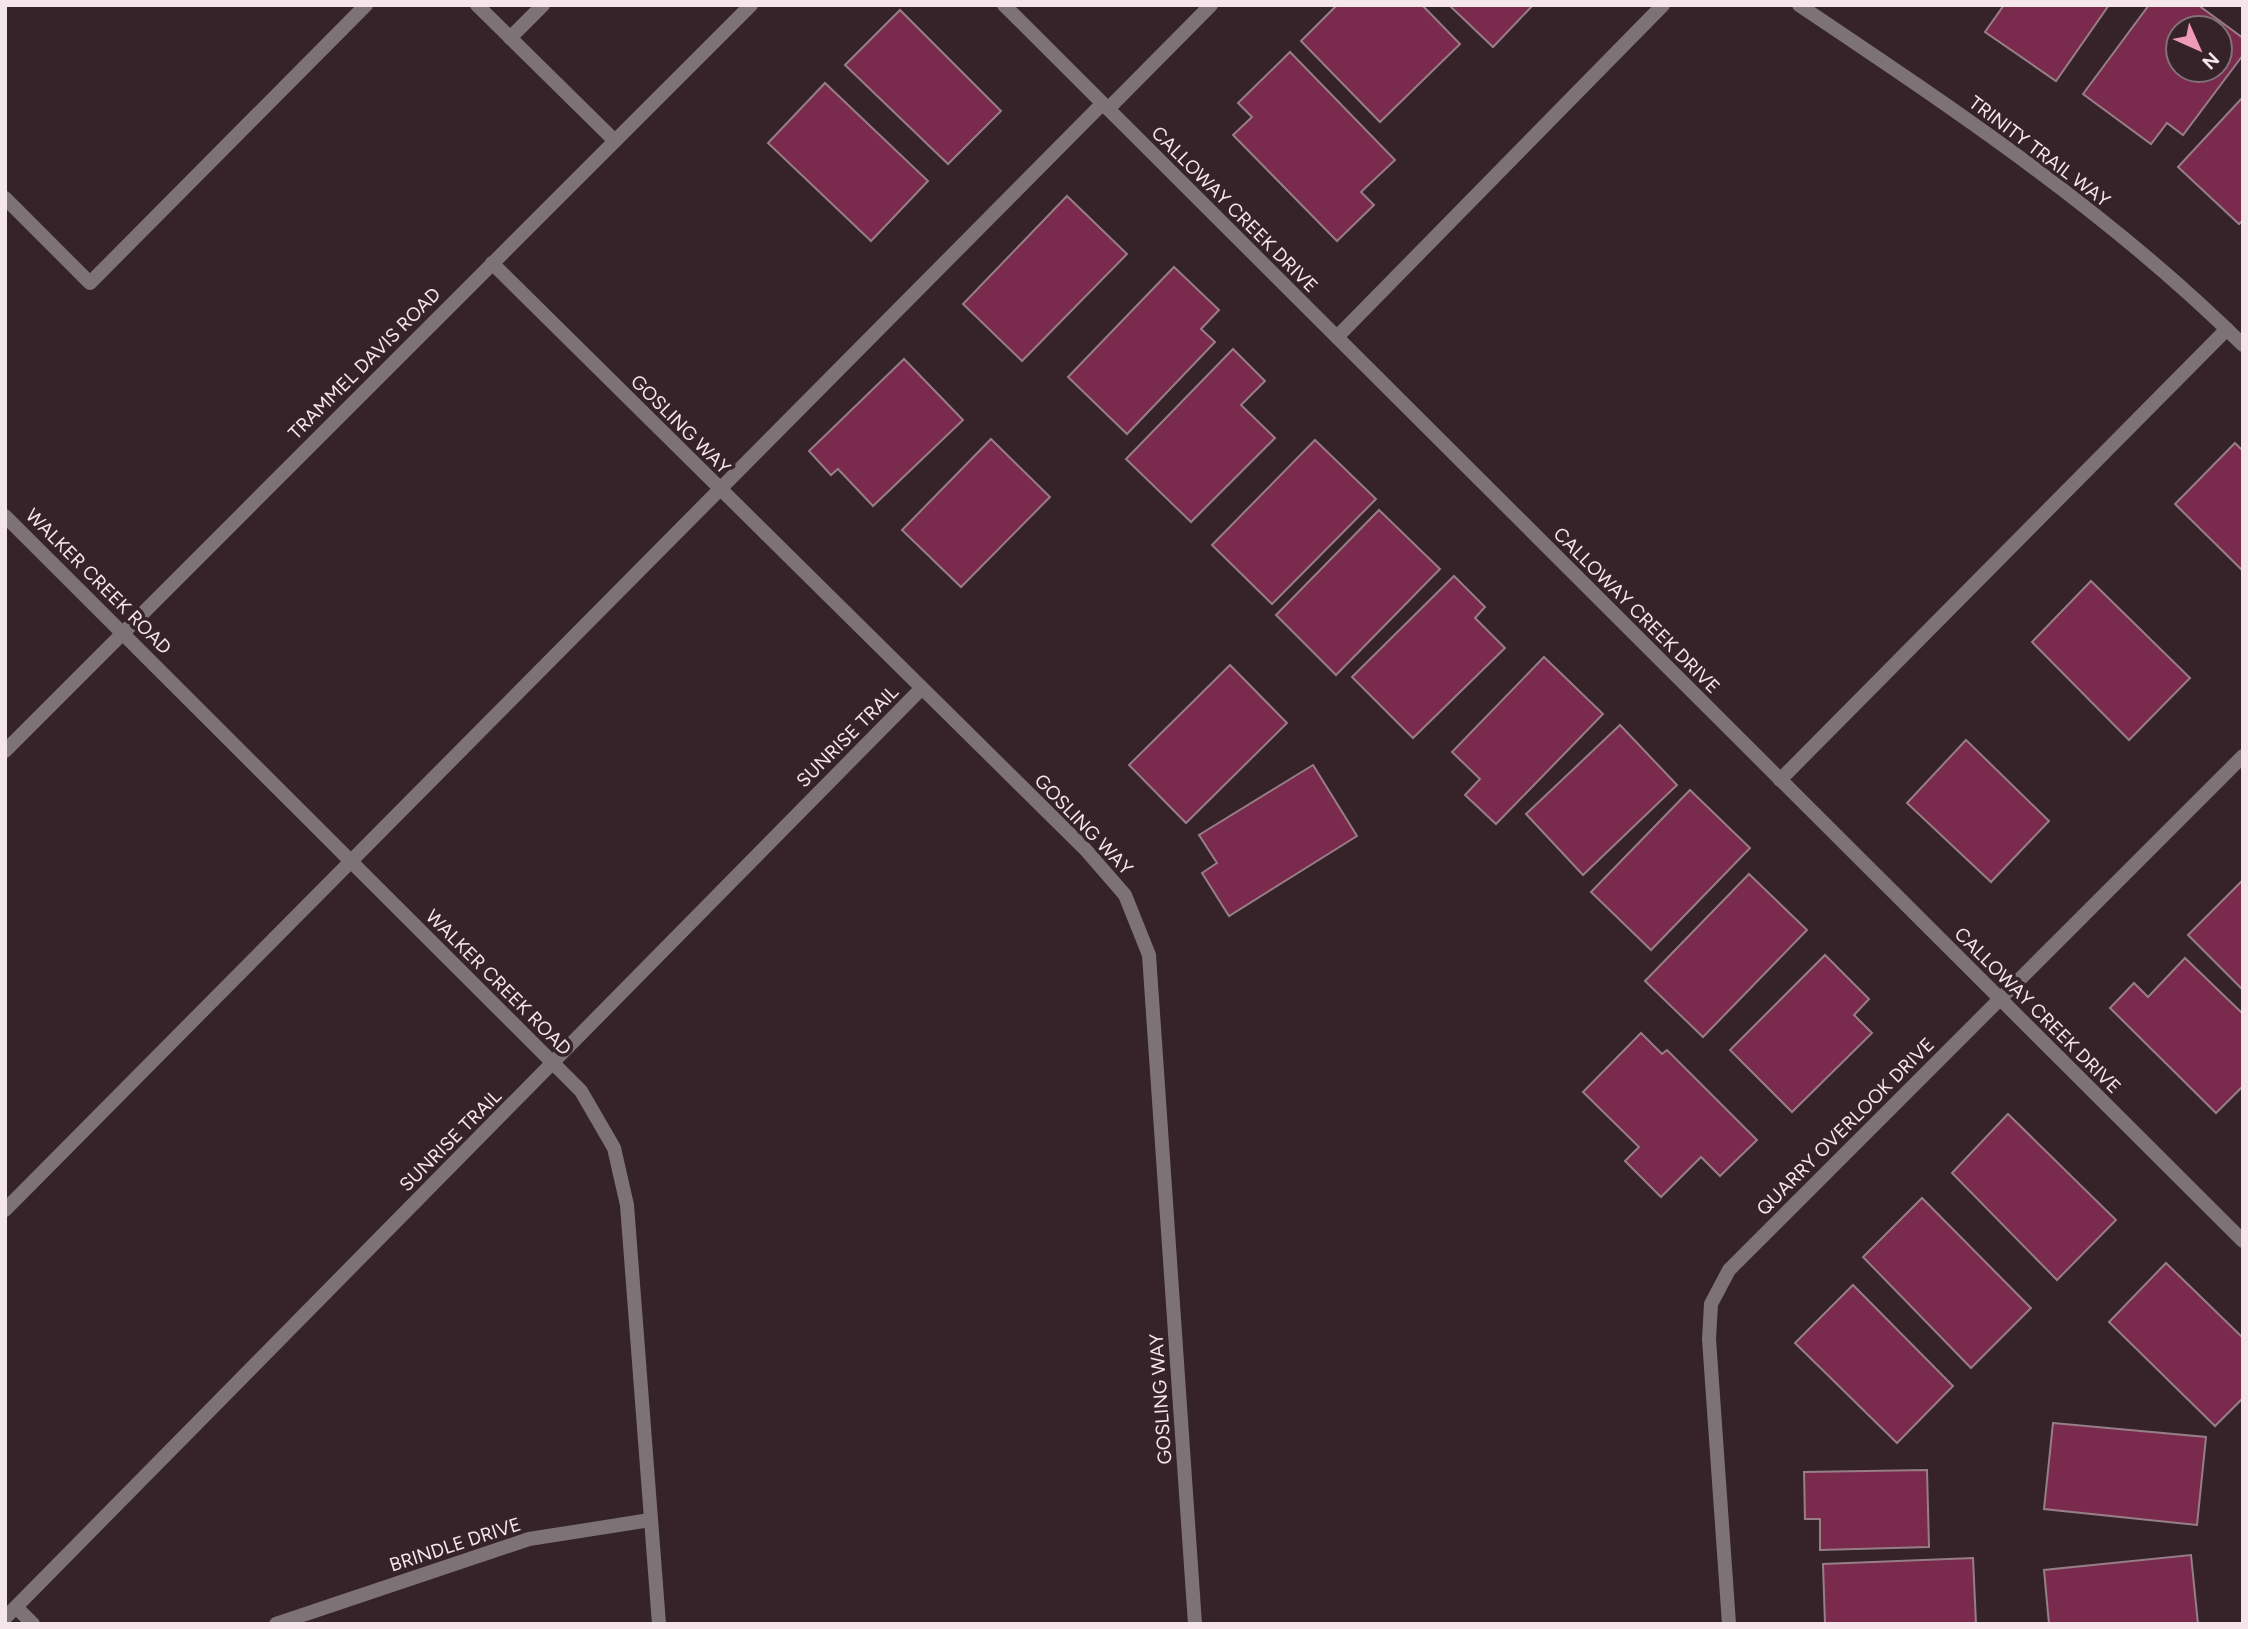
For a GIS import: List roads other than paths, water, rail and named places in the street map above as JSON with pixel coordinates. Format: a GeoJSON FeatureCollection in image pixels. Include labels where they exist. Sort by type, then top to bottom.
{"type":"FeatureCollection","features":[{"type":"Feature","properties":{"kind":"street"},"geometry":{"type":"LineString","coordinates":[[5,198],[90,283],[366,5]]}},
{"type":"Feature","properties":{"kind":"street"},"geometry":{"type":"LineString","coordinates":[[477,5],[615,141]]}},
{"type":"Feature","properties":{"kind":"street"},"geometry":{"type":"LineString","coordinates":[[510,38],[543,5]]}},
{"type":"Feature","properties":{"kind":"street","name":"TRAMMEL DAVIS ROAD"},"geometry":{"type":"LineString","coordinates":[[5,751],[122,631],[751,5]]}},
{"type":"Feature","properties":{"kind":"street","name":"CALLOWAY CREEK DRIVE"},"geometry":{"type":"LineString","coordinates":[[1004,5],[2243,1241]]}},
{"type":"Feature","properties":{"kind":"street"},"geometry":{"type":"LineString","coordinates":[[5,1210],[720,491],[1211,5]]}},
{"type":"Feature","properties":{"kind":"street"},"geometry":{"type":"LineString","coordinates":[[1337,337],[1663,5]]}},
{"type":"Feature","properties":{"kind":"street","name":"TRINITY TRAIL WAY"},"geometry":{"type":"LineString","coordinates":[[1799,5],[2035,169],[2163,268],[2243,345]]}},
{"type":"Feature","properties":{"kind":"street","name":"GOSLING WAY"},"geometry":{"type":"LineString","coordinates":[[492,263],[1085,849],[1125,895],[1149,955],[1195,1624]]}},
{"type":"Feature","properties":{"kind":"street"},"geometry":{"type":"LineString","coordinates":[[1780,780],[2227,329]]}},
{"type":"Feature","properties":{"kind":"street","name":"WALKER CREEK ROAD"},"geometry":{"type":"LineString","coordinates":[[5,516],[581,1091],[614,1149],[627,1205],[659,1624]]}},
{"type":"Feature","properties":{"kind":"street","name":"SUNRISE TRAIL"},"geometry":{"type":"LineString","coordinates":[[11,1612],[921,689]]}},
{"type":"Feature","properties":{"kind":"street","name":"QUARRY OVERLOOK DRIVE"},"geometry":{"type":"LineString","coordinates":[[1729,1624],[1709,1339],[1711,1304],[1730,1270],[2243,756]]}},
{"type":"Feature","properties":{"kind":"street","name":"BRINDLE DRIVE"},"geometry":{"type":"LineString","coordinates":[[276,1624],[529,1539],[650,1520]]}},
{"type":"Feature","properties":{"kind":"street"},"geometry":{"type":"LineString","coordinates":[[11,1612],[33,1624]]}}]}
